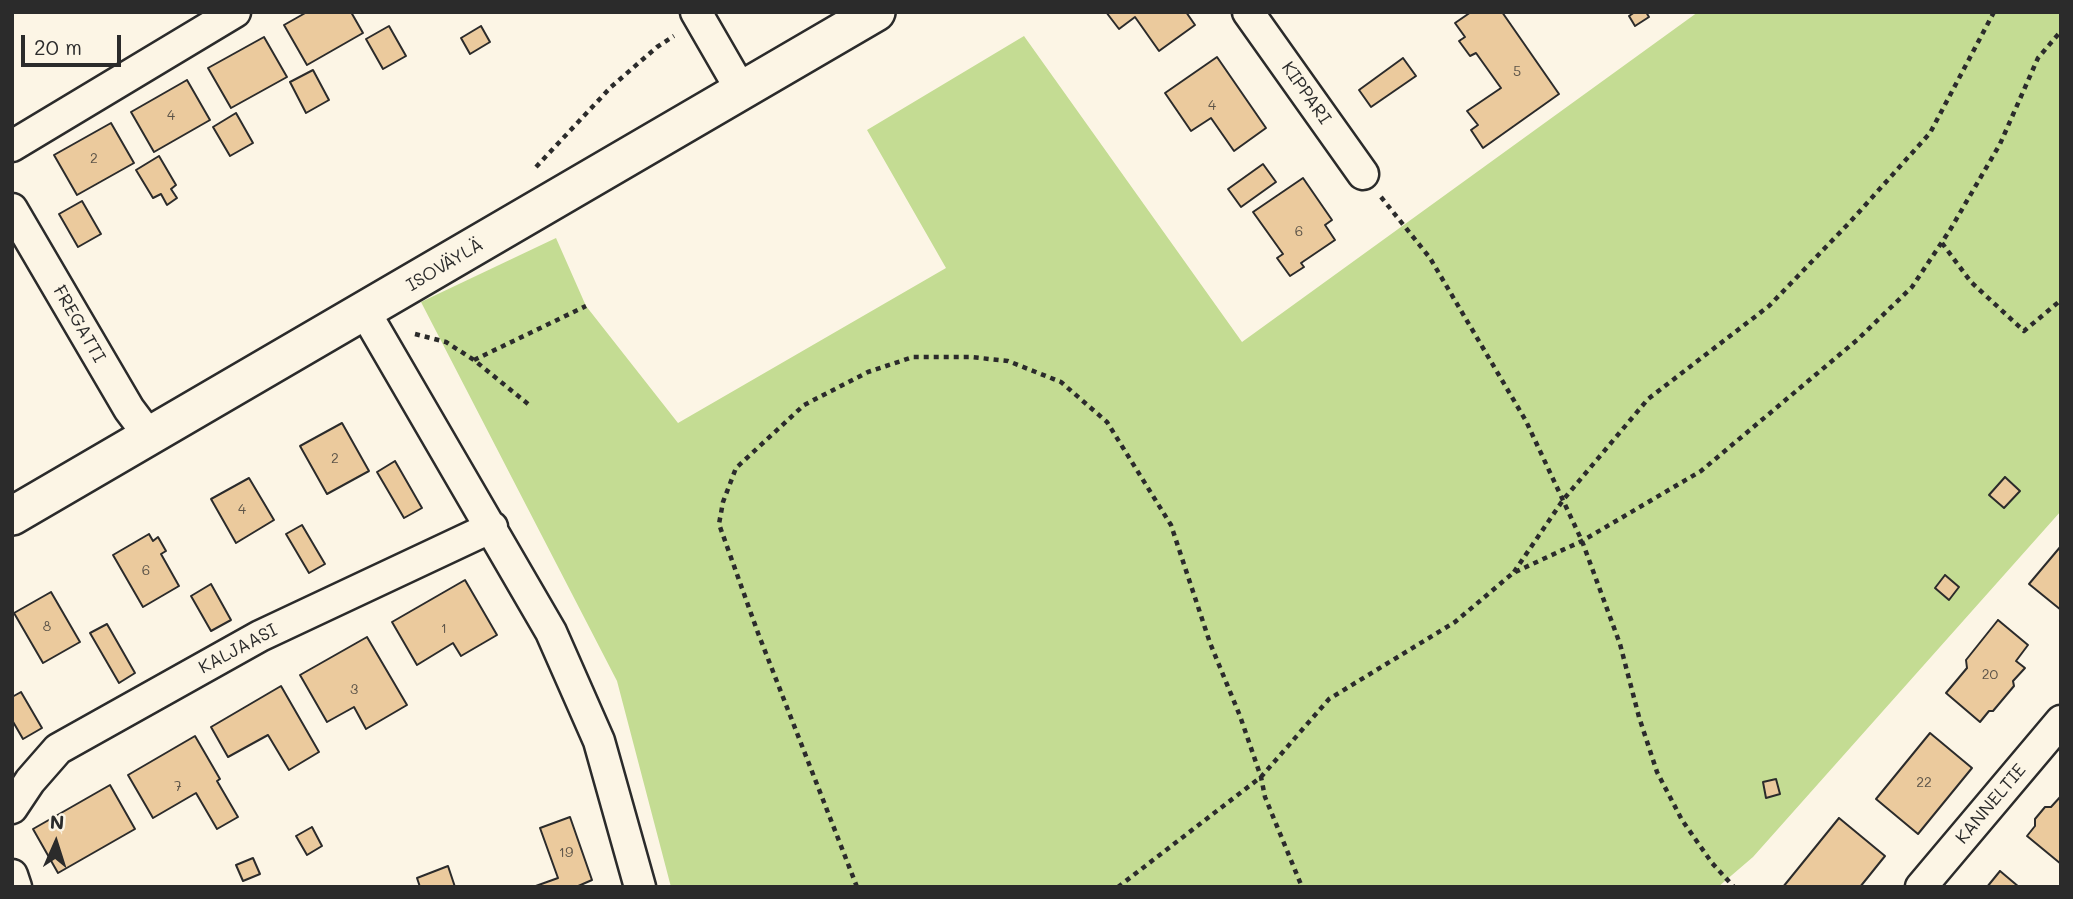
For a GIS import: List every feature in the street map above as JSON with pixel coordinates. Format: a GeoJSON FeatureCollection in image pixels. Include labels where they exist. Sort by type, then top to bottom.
{"type":"FeatureCollection","features":[{"type":"Feature","properties":{"kind":"street"},"geometry":{"type":"LineString","coordinates":[[12,146],[235,12]]}},
{"type":"Feature","properties":{"kind":"street","name":"ISOVÄYLÄ"},"geometry":{"type":"LineString","coordinates":[[12,516],[150,437],[372,324],[741,90],[876,12]]}},
{"type":"Feature","properties":{"kind":"street","name":"KIPPARI"},"geometry":{"type":"LineString","coordinates":[[1248,12],[1363,174]]}},
{"type":"Feature","properties":{"kind":"street"},"geometry":{"type":"LineString","coordinates":[[698,15],[741,90]]}},
{"type":"Feature","properties":{"kind":"street","name":"FREGATTI"},"geometry":{"type":"LineString","coordinates":[[12,209],[128,409],[150,437]]}},
{"type":"Feature","properties":{"kind":"street"},"geometry":{"type":"LineString","coordinates":[[372,324],[551,632],[599,741],[640,887]]}},
{"type":"Feature","properties":{"kind":"street","name":"KALJAASI"},"geometry":{"type":"LineString","coordinates":[[12,808],[30,781],[58,749],[260,636],[492,527]]}},
{"type":"Feature","properties":{"kind":"street","name":"KANNELTIE"},"geometry":{"type":"LineString","coordinates":[[1921,887],[2061,720]]}},
{"type":"Feature","properties":{"kind":"street"},"geometry":{"type":"LineString","coordinates":[[12,875],[16,887]]}},
{"type":"Feature","properties":{"kind":"path"},"geometry":{"type":"LineString","coordinates":[[1513,573],[1563,500],[1648,398],[1769,306],[1930,134],[1994,12]]}},
{"type":"Feature","properties":{"kind":"path"},"geometry":{"type":"LineString","coordinates":[[534,169],[611,87],[698,15]]}},
{"type":"Feature","properties":{"kind":"path"},"geometry":{"type":"LineString","coordinates":[[1118,887],[1261,777],[1329,699],[1455,622],[1513,573],[1582,541],[1701,471],[1857,340],[1912,287],[1942,243],[2000,144],[2038,58],[2061,31]]}},
{"type":"Feature","properties":{"kind":"path"},"geometry":{"type":"LineString","coordinates":[[1363,174],[1430,258],[1525,421],[1582,541],[1620,644],[1657,772],[1682,820],[1712,863],[1734,887]]}},
{"type":"Feature","properties":{"kind":"path"},"geometry":{"type":"LineString","coordinates":[[1942,243],[1971,282],[2024,331],[2061,300]]}},
{"type":"Feature","properties":{"kind":"path"},"geometry":{"type":"LineString","coordinates":[[474,360],[586,306]]}},
{"type":"Feature","properties":{"kind":"path"},"geometry":{"type":"LineString","coordinates":[[372,324],[446,342],[474,360],[528,404]]}},
{"type":"Feature","properties":{"kind":"path"},"geometry":{"type":"LineString","coordinates":[[857,887],[758,633],[719,524],[723,502],[736,468],[804,405],[868,372],[913,357],[1008,360],[1061,382],[1107,422],[1171,525],[1210,643],[1240,716],[1265,797],[1301,887]]}},
{"type":"Feature","properties":{"kind":"green space"},"geometry":{"type":"Polygon","coordinates":[[[1698,12],[2061,12],[2061,511],[1753,857],[1718,887],[671,887],[617,681],[421,302],[556,238],[586,306],[678,423],[946,268],[867,130],[1024,36],[1242,342],[1698,12]]]}},
{"type":"Feature","properties":{"kind":"building"},"geometry":{"type":"Polygon","coordinates":[[[307,12],[351,12],[363,33],[307,65],[284,25],[307,12]]]}},
{"type":"Feature","properties":{"kind":"building"},"geometry":{"type":"Polygon","coordinates":[[[1106,12],[1186,12],[1195,25],[1159,51],[1135,17],[1119,29],[1106,12]]]}},
{"type":"Feature","properties":{"kind":"building"},"geometry":{"type":"Polygon","coordinates":[[[1471,12],[1502,12],[1559,94],[1483,148],[1471,130],[1478,125],[1467,111],[1501,88],[1476,53],[1470,56],[1459,41],[1465,37],[1455,23],[1471,12]]]}},
{"type":"Feature","properties":{"kind":"building"},"geometry":{"type":"Polygon","coordinates":[[[1635,12],[1646,12],[1649,17],[1635,26],[1629,16],[1635,12]]]}},
{"type":"Feature","properties":{"kind":"building"},"geometry":{"type":"Polygon","coordinates":[[[389,26],[406,56],[383,69],[366,39],[389,26]]]}},
{"type":"Feature","properties":{"kind":"building"},"geometry":{"type":"Polygon","coordinates":[[[481,26],[490,42],[470,54],[461,38],[481,26]]]}},
{"type":"Feature","properties":{"kind":"building"},"geometry":{"type":"Polygon","coordinates":[[[264,37],[287,77],[231,108],[208,68],[264,37]]]}},
{"type":"Feature","properties":{"kind":"building"},"geometry":{"type":"Polygon","coordinates":[[[1217,57],[1266,128],[1234,151],[1211,118],[1191,131],[1165,93],[1217,57]]]}},
{"type":"Feature","properties":{"kind":"building"},"geometry":{"type":"Polygon","coordinates":[[[1403,58],[1416,76],[1371,107],[1359,90],[1403,58]]]}},
{"type":"Feature","properties":{"kind":"building"},"geometry":{"type":"Polygon","coordinates":[[[313,70],[329,100],[306,113],[290,82],[313,70]]]}},
{"type":"Feature","properties":{"kind":"building"},"geometry":{"type":"Polygon","coordinates":[[[187,80],[210,120],[154,152],[131,112],[187,80]]]}},
{"type":"Feature","properties":{"kind":"building"},"geometry":{"type":"Polygon","coordinates":[[[236,113],[253,143],[230,156],[213,127],[236,113]]]}},
{"type":"Feature","properties":{"kind":"building"},"geometry":{"type":"Polygon","coordinates":[[[111,123],[134,163],[77,195],[54,155],[111,123]]]}},
{"type":"Feature","properties":{"kind":"building"},"geometry":{"type":"Polygon","coordinates":[[[159,156],[176,185],[171,189],[177,198],[167,205],[161,194],[153,198],[136,170],[159,156]]]}},
{"type":"Feature","properties":{"kind":"building"},"geometry":{"type":"Polygon","coordinates":[[[1263,164],[1276,182],[1241,207],[1228,189],[1263,164]]]}},
{"type":"Feature","properties":{"kind":"building"},"geometry":{"type":"Polygon","coordinates":[[[1303,178],[1332,220],[1325,225],[1335,240],[1301,263],[1304,267],[1290,276],[1277,258],[1283,254],[1253,212],[1303,178]]]}},
{"type":"Feature","properties":{"kind":"building"},"geometry":{"type":"Polygon","coordinates":[[[82,201],[101,234],[78,247],[59,214],[82,201]]]}},
{"type":"Feature","properties":{"kind":"building"},"geometry":{"type":"Polygon","coordinates":[[[342,423],[369,471],[327,494],[300,446],[342,423]]]}},
{"type":"Feature","properties":{"kind":"building"},"geometry":{"type":"Polygon","coordinates":[[[395,461],[422,508],[404,518],[377,472],[395,461]]]}},
{"type":"Feature","properties":{"kind":"building"},"geometry":{"type":"Polygon","coordinates":[[[2005,477],[2020,491],[2004,508],[1989,495],[2005,477]]]}},
{"type":"Feature","properties":{"kind":"building"},"geometry":{"type":"Polygon","coordinates":[[[249,478],[274,520],[236,543],[211,499],[249,478]]]}},
{"type":"Feature","properties":{"kind":"building"},"geometry":{"type":"Polygon","coordinates":[[[302,525],[325,564],[309,573],[286,534],[302,525]]]}},
{"type":"Feature","properties":{"kind":"building"},"geometry":{"type":"Polygon","coordinates":[[[149,534],[153,541],[158,537],[166,551],[161,554],[179,586],[143,607],[113,555],[149,534]]]}},
{"type":"Feature","properties":{"kind":"building"},"geometry":{"type":"Polygon","coordinates":[[[2061,546],[2061,610],[2029,584],[2061,546]]]}},
{"type":"Feature","properties":{"kind":"building"},"geometry":{"type":"Polygon","coordinates":[[[1945,575],[1959,587],[1949,600],[1935,588],[1945,575]]]}},
{"type":"Feature","properties":{"kind":"building"},"geometry":{"type":"Polygon","coordinates":[[[465,580],[497,635],[461,656],[453,643],[417,665],[392,622],[465,580]]]}},
{"type":"Feature","properties":{"kind":"building"},"geometry":{"type":"Polygon","coordinates":[[[211,584],[231,620],[211,631],[191,596],[211,584]]]}},
{"type":"Feature","properties":{"kind":"building"},"geometry":{"type":"Polygon","coordinates":[[[51,592],[80,642],[43,663],[14,613],[51,592]]]}},
{"type":"Feature","properties":{"kind":"building"},"geometry":{"type":"Polygon","coordinates":[[[1998,620],[2028,645],[2016,661],[2025,668],[2013,681],[2014,686],[1980,722],[1946,693],[1967,668],[1966,660],[1998,620]]]}},
{"type":"Feature","properties":{"kind":"building"},"geometry":{"type":"Polygon","coordinates":[[[107,624],[135,673],[119,683],[90,633],[107,624]]]}},
{"type":"Feature","properties":{"kind":"building"},"geometry":{"type":"Polygon","coordinates":[[[367,637],[407,705],[366,729],[354,707],[327,722],[300,675],[367,637]]]}},
{"type":"Feature","properties":{"kind":"building"},"geometry":{"type":"Polygon","coordinates":[[[281,686],[319,752],[289,770],[268,735],[228,757],[211,727],[281,686]]]}},
{"type":"Feature","properties":{"kind":"building"},"geometry":{"type":"Polygon","coordinates":[[[21,692],[42,728],[23,739],[12,720],[12,697],[21,692]]]}},
{"type":"Feature","properties":{"kind":"building"},"geometry":{"type":"Polygon","coordinates":[[[1930,733],[1972,768],[1918,834],[1876,799],[1930,733]]]}},
{"type":"Feature","properties":{"kind":"building"},"geometry":{"type":"Polygon","coordinates":[[[195,736],[238,817],[217,829],[196,793],[153,818],[128,775],[195,736]]]}},
{"type":"Feature","properties":{"kind":"building"},"geometry":{"type":"Polygon","coordinates":[[[1776,779],[1780,794],[1766,798],[1763,782],[1776,779]]]}},
{"type":"Feature","properties":{"kind":"building"},"geometry":{"type":"Polygon","coordinates":[[[110,785],[135,829],[58,873],[33,829],[110,785]]]}},
{"type":"Feature","properties":{"kind":"building"},"geometry":{"type":"Polygon","coordinates":[[[2061,796],[2061,864],[2027,836],[2035,826],[2035,819],[2045,807],[2051,807],[2061,796]]]}},
{"type":"Feature","properties":{"kind":"building"},"geometry":{"type":"Polygon","coordinates":[[[570,817],[592,880],[576,887],[533,887],[558,878],[540,828],[570,817]]]}},
{"type":"Feature","properties":{"kind":"building"},"geometry":{"type":"Polygon","coordinates":[[[1839,818],[1885,856],[1860,887],[1783,887],[1839,818]]]}},
{"type":"Feature","properties":{"kind":"building"},"geometry":{"type":"Polygon","coordinates":[[[312,827],[322,846],[307,855],[296,836],[312,827]]]}},
{"type":"Feature","properties":{"kind":"building"},"geometry":{"type":"Polygon","coordinates":[[[253,858],[260,874],[243,881],[236,865],[253,858]]]}},
{"type":"Feature","properties":{"kind":"building"},"geometry":{"type":"Polygon","coordinates":[[[448,866],[455,887],[420,887],[417,878],[448,866]]]}},
{"type":"Feature","properties":{"kind":"building"},"geometry":{"type":"Polygon","coordinates":[[[2000,871],[2019,887],[1987,887],[2000,871]]]}}]}
